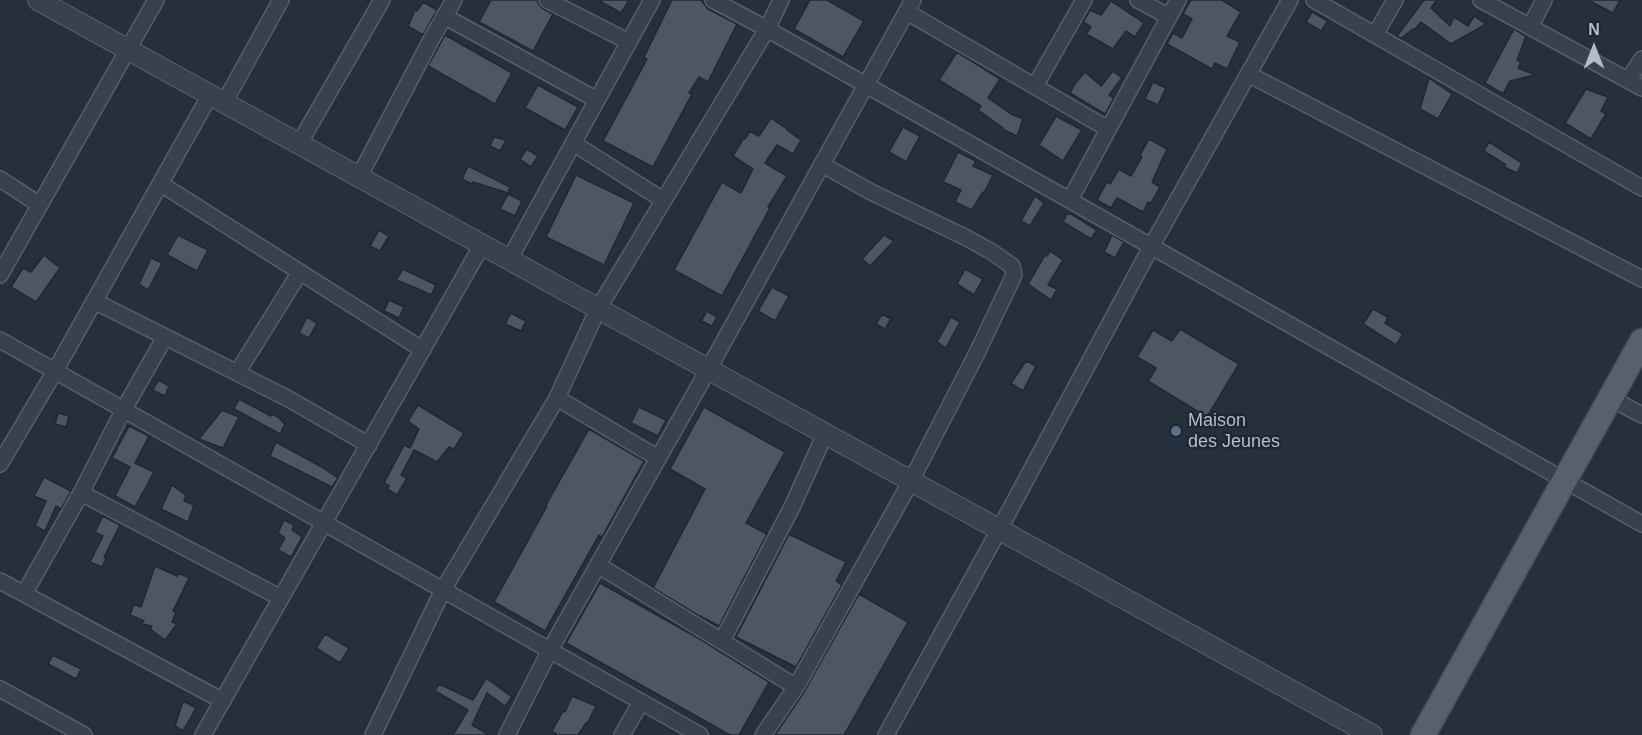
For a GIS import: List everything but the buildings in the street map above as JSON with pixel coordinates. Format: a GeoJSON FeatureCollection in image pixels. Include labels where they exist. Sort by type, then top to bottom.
{"type":"FeatureCollection","features":[{"type":"Feature","properties":{"kind":"main road"},"geometry":{"type":"LineString","coordinates":[[1423,735],[1642,341]]}},
{"type":"Feature","properties":{"kind":"street"},"geometry":{"type":"LineString","coordinates":[[38,0],[1372,735]]}},
{"type":"Feature","properties":{"kind":"street"},"geometry":{"type":"LineString","coordinates":[[0,275],[6,252],[40,205],[156,0]]}},
{"type":"Feature","properties":{"kind":"street"},"geometry":{"type":"LineString","coordinates":[[0,464],[161,184],[281,0]]}},
{"type":"Feature","properties":{"kind":"street"},"geometry":{"type":"LineString","coordinates":[[299,144],[382,0]]}},
{"type":"Feature","properties":{"kind":"street"},"geometry":{"type":"LineString","coordinates":[[358,177],[454,0]]}},
{"type":"Feature","properties":{"kind":"street"},"geometry":{"type":"LineString","coordinates":[[547,0],[629,42]]}},
{"type":"Feature","properties":{"kind":"street"},"geometry":{"type":"LineString","coordinates":[[509,260],[652,0]]}},
{"type":"Feature","properties":{"kind":"street"},"geometry":{"type":"LineString","coordinates":[[713,0],[1642,524]]}},
{"type":"Feature","properties":{"kind":"street"},"geometry":{"type":"LineString","coordinates":[[374,735],[443,590],[557,398],[598,309],[767,29],[782,0]]}},
{"type":"Feature","properties":{"kind":"street"},"geometry":{"type":"LineString","coordinates":[[1035,86],[1084,0]]}},
{"type":"Feature","properties":{"kind":"street"},"geometry":{"type":"LineString","coordinates":[[1138,0],[1168,16]]}},
{"type":"Feature","properties":{"kind":"street"},"geometry":{"type":"LineString","coordinates":[[1070,201],[1178,0]]}},
{"type":"Feature","properties":{"kind":"street"},"geometry":{"type":"LineString","coordinates":[[886,735],[1151,247],[1290,0]]}},
{"type":"Feature","properties":{"kind":"street"},"geometry":{"type":"LineString","coordinates":[[1314,0],[1642,188]]}},
{"type":"Feature","properties":{"kind":"street"},"geometry":{"type":"LineString","coordinates":[[1375,35],[1395,0]]}},
{"type":"Feature","properties":{"kind":"street"},"geometry":{"type":"LineString","coordinates":[[1481,0],[1642,88]]}},
{"type":"Feature","properties":{"kind":"street"},"geometry":{"type":"LineString","coordinates":[[1530,27],[1544,0]]}},
{"type":"Feature","properties":{"kind":"street"},"geometry":{"type":"LineString","coordinates":[[513,733],[550,650],[910,6],[1035,86],[1108,129]]}},
{"type":"Feature","properties":{"kind":"street"},"geometry":{"type":"LineString","coordinates":[[444,16],[597,100]]}},
{"type":"Feature","properties":{"kind":"street"},"geometry":{"type":"LineString","coordinates":[[1628,80],[1642,59]]}},
{"type":"Feature","properties":{"kind":"street"},"geometry":{"type":"LineString","coordinates":[[1248,74],[1642,279]]}},
{"type":"Feature","properties":{"kind":"street"},"geometry":{"type":"LineString","coordinates":[[573,143],[663,200]]}},
{"type":"Feature","properties":{"kind":"street"},"geometry":{"type":"LineString","coordinates":[[763,735],[795,687],[911,481],[1014,275],[1011,266],[992,252],[871,192],[823,165]]}},
{"type":"Feature","properties":{"kind":"street"},"geometry":{"type":"LineString","coordinates":[[0,179],[40,205]]}},
{"type":"Feature","properties":{"kind":"street"},"geometry":{"type":"LineString","coordinates":[[161,184],[423,350]]}},
{"type":"Feature","properties":{"kind":"street"},"geometry":{"type":"LineString","coordinates":[[203,735],[482,245]]}},
{"type":"Feature","properties":{"kind":"street"},"geometry":{"type":"LineString","coordinates":[[237,373],[300,273]]}},
{"type":"Feature","properties":{"kind":"street"},"geometry":{"type":"LineString","coordinates":[[94,301],[287,398],[369,445]]}},
{"type":"Feature","properties":{"kind":"street"},"geometry":{"type":"LineString","coordinates":[[24,594],[165,337]]}},
{"type":"Feature","properties":{"kind":"street"},"geometry":{"type":"LineString","coordinates":[[0,339],[700,735]]}},
{"type":"Feature","properties":{"kind":"street"},"geometry":{"type":"LineString","coordinates":[[557,398],[658,458]]}},
{"type":"Feature","properties":{"kind":"street"},"geometry":{"type":"LineString","coordinates":[[1610,398],[1642,415]]}},
{"type":"Feature","properties":{"kind":"street"},"geometry":{"type":"LineString","coordinates":[[722,641],[792,507],[825,434]]}},
{"type":"Feature","properties":{"kind":"street"},"geometry":{"type":"LineString","coordinates":[[81,493],[281,598]]}},
{"type":"Feature","properties":{"kind":"street"},"geometry":{"type":"LineString","coordinates":[[598,565],[795,687]]}},
{"type":"Feature","properties":{"kind":"street"},"geometry":{"type":"LineString","coordinates":[[0,581],[223,701]]}},
{"type":"Feature","properties":{"kind":"street"},"geometry":{"type":"LineString","coordinates":[[0,689],[84,735]]}},
{"type":"Feature","properties":{"kind":"street"},"geometry":{"type":"LineString","coordinates":[[622,735],[641,702]]}},
{"type":"Feature","properties":{"kind":"place","name":"Maison des Jeunes"},"geometry":{"type":"Point","coordinates":[1176,431]}}]}
